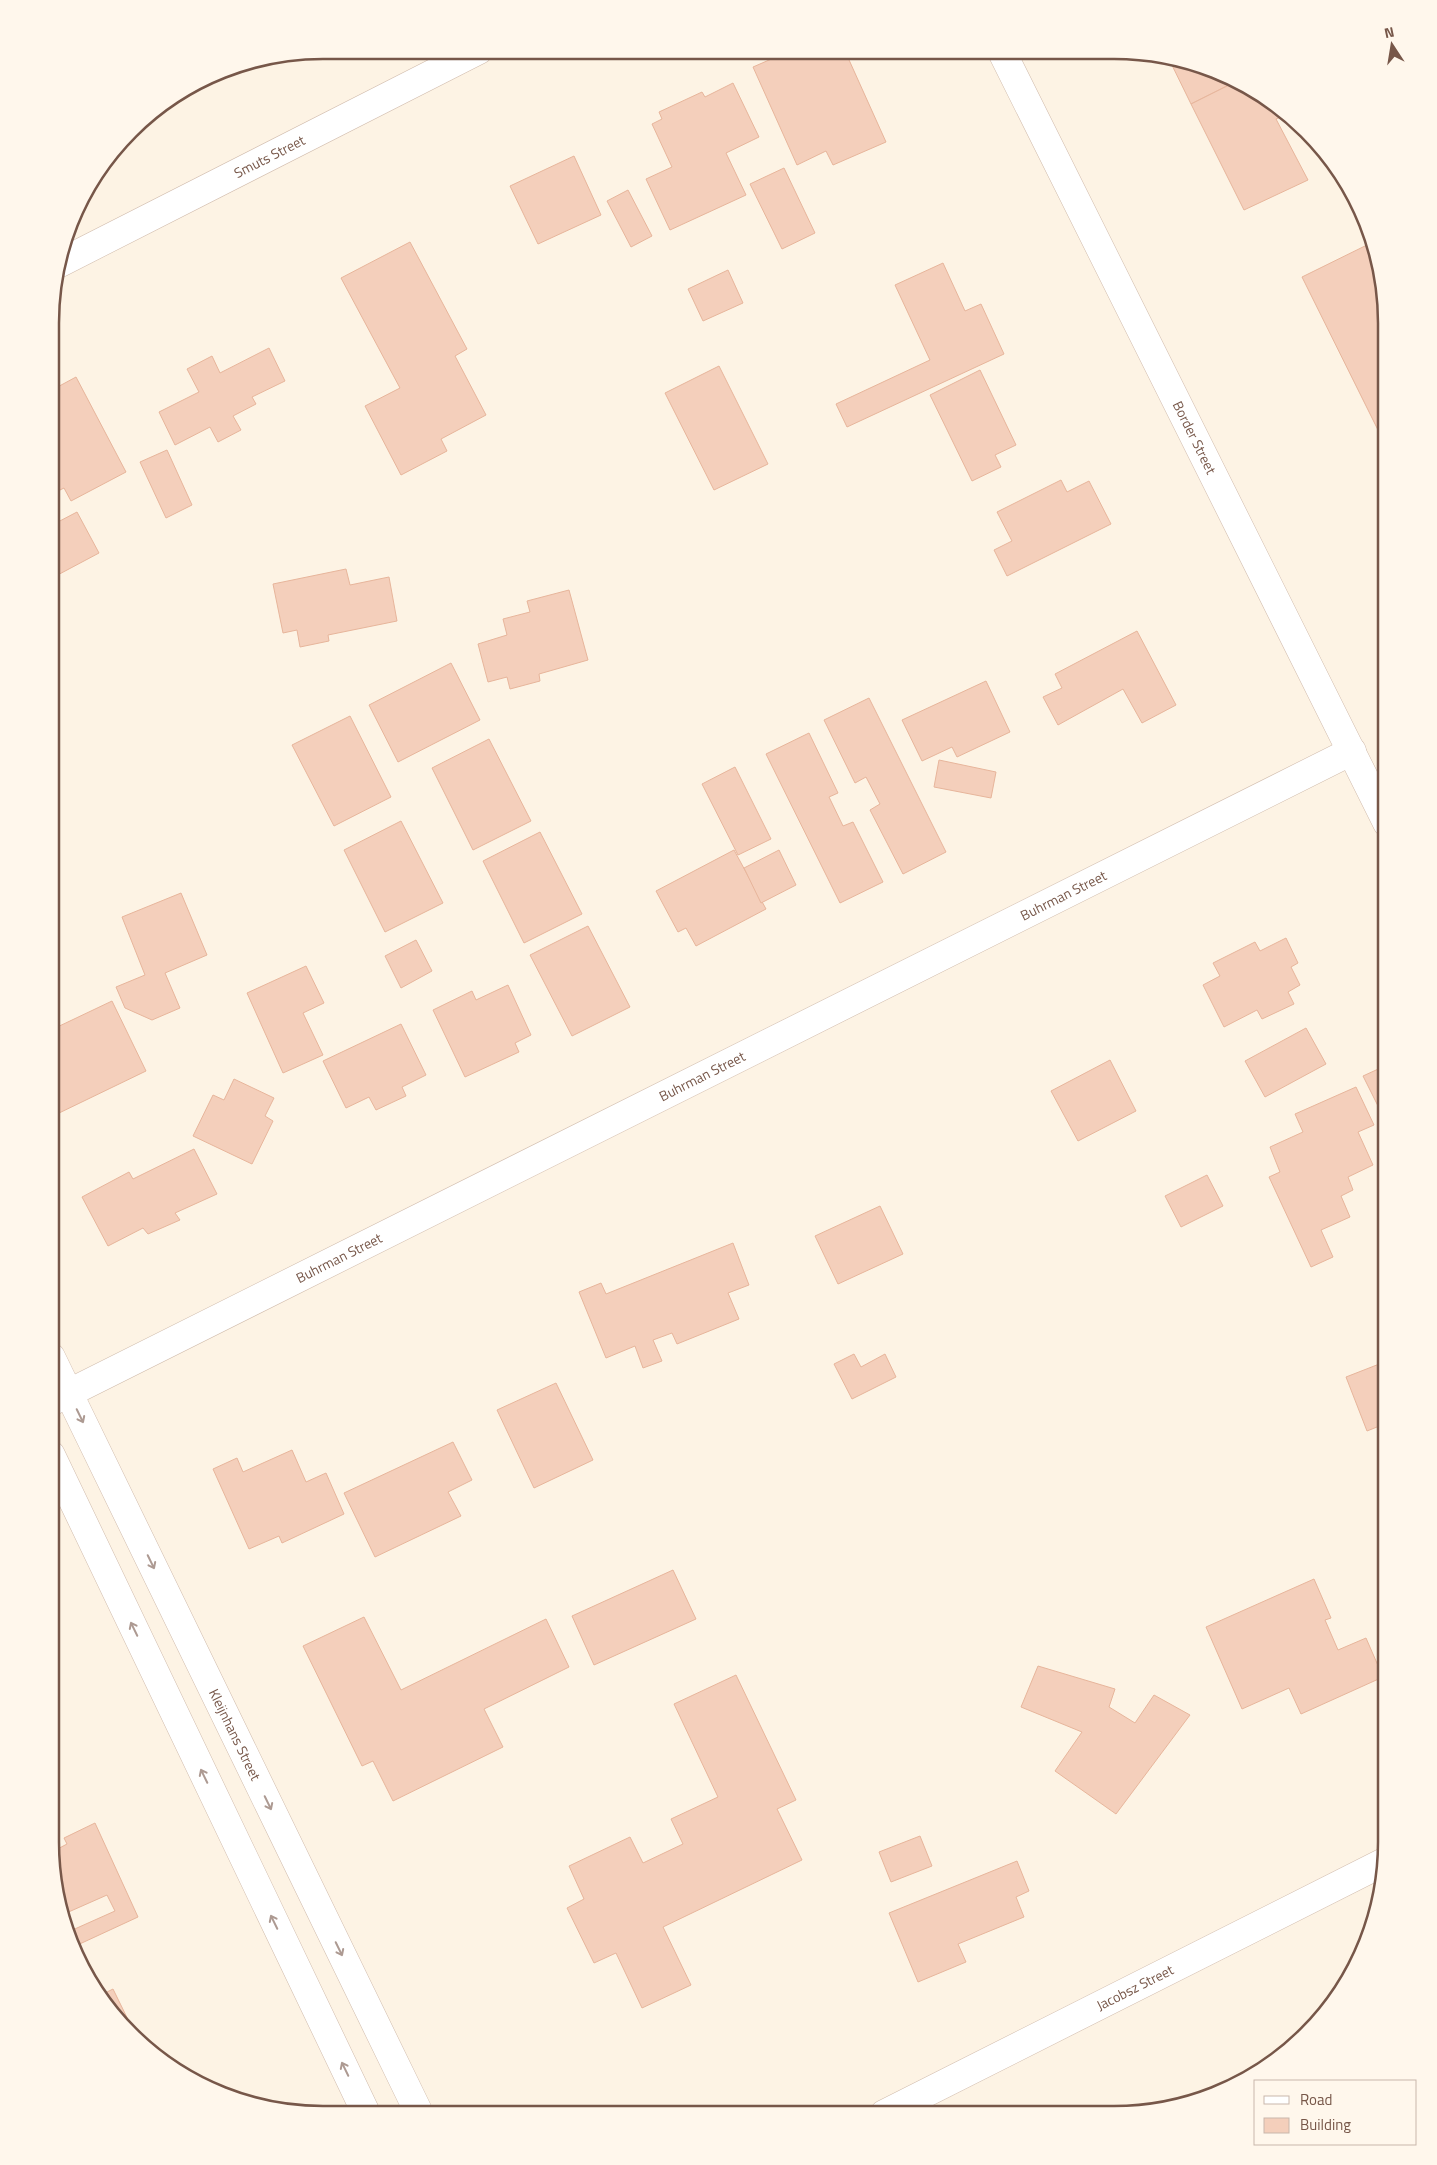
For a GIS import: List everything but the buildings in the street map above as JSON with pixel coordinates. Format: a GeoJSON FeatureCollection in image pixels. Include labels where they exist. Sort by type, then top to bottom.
{"type":"FeatureCollection","features":[{"type":"Feature","properties":{"kind":"street","name":"Smuts Street"},"geometry":{"type":"LineString","coordinates":[[67,260],[462,59]]}},
{"type":"Feature","properties":{"kind":"street","name":"Border Street"},"geometry":{"type":"LineString","coordinates":[[1006,59],[1378,804]]}},
{"type":"Feature","properties":{"kind":"street","name":"Buhrman Street"},"geometry":{"type":"LineString","coordinates":[[60,1397],[1352,751]]}},
{"type":"Feature","properties":{"kind":"street","name":"Kleijnhans Street"},"geometry":{"type":"LineString","coordinates":[[60,1397],[416,2106]]}},
{"type":"Feature","properties":{"kind":"street"},"geometry":{"type":"LineString","coordinates":[[59,1472],[363,2106]]}},
{"type":"Feature","properties":{"kind":"street","name":"Jacobsz Street"},"geometry":{"type":"LineString","coordinates":[[900,2106],[1377,1865]]}}]}
